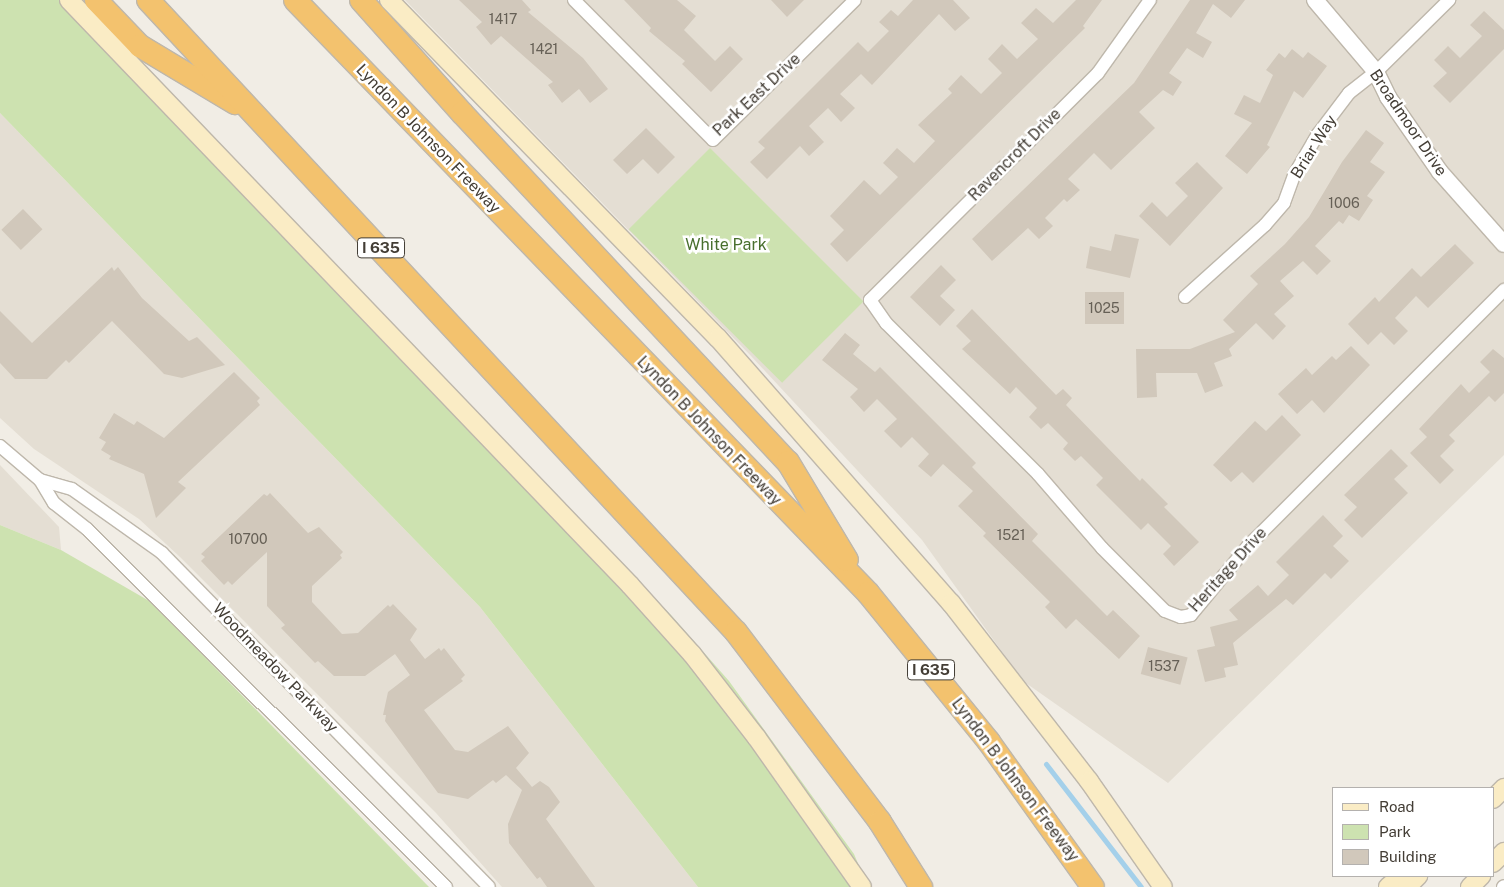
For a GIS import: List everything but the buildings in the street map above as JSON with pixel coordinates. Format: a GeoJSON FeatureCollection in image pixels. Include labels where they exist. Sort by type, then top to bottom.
{"type":"FeatureCollection","features":[{"type":"Feature","properties":{"kind":"highway"},"geometry":{"type":"LineString","coordinates":[[96,0],[140,46],[258,117]]}},
{"type":"Feature","properties":{"kind":"highway","name":"I 635"},"geometry":{"type":"LineString","coordinates":[[148,0],[736,632],[880,822],[921,887]]}},
{"type":"Feature","properties":{"kind":"highway","name":"Lyndon B Johnson Freeway"},"geometry":{"type":"LineString","coordinates":[[295,0],[868,593],[989,742],[1093,887]]}},
{"type":"Feature","properties":{"kind":"highway"},"geometry":{"type":"LineString","coordinates":[[361,0],[455,106],[788,462],[868,593]]}},
{"type":"Feature","properties":{"kind":"main road"},"geometry":{"type":"LineString","coordinates":[[69,0],[630,585],[692,654],[757,738],[862,887]]}},
{"type":"Feature","properties":{"kind":"main road"},"geometry":{"type":"LineString","coordinates":[[388,0],[718,338],[944,596],[1089,781],[1163,887]]}},
{"type":"Feature","properties":{"kind":"main road"},"geometry":{"type":"LineString","coordinates":[[1494,798],[1504,788]]}},
{"type":"Feature","properties":{"kind":"main road"},"geometry":{"type":"LineString","coordinates":[[1494,863],[1504,852]]}},
{"type":"Feature","properties":{"kind":"main road"},"geometry":{"type":"LineString","coordinates":[[1388,887],[1400,877]]}},
{"type":"Feature","properties":{"kind":"main road"},"geometry":{"type":"LineString","coordinates":[[1407,887],[1417,877]]}},
{"type":"Feature","properties":{"kind":"main road"},"geometry":{"type":"LineString","coordinates":[[1470,887],[1480,877]]}},
{"type":"Feature","properties":{"kind":"street","name":"Park East Drive"},"geometry":{"type":"LineString","coordinates":[[574,0],[713,140],[855,0]]}},
{"type":"Feature","properties":{"kind":"street","name":"Ravencroft Drive"},"geometry":{"type":"LineString","coordinates":[[870,300],[1098,73],[1150,0]]}},
{"type":"Feature","properties":{"kind":"street","name":"Broadmoor Drive"},"geometry":{"type":"LineString","coordinates":[[1315,0],[1376,72],[1388,97],[1440,172],[1504,244]]}},
{"type":"Feature","properties":{"kind":"street","name":"Briar Way"},"geometry":{"type":"LineString","coordinates":[[1185,297],[1265,225],[1284,203],[1294,175],[1318,134],[1349,93],[1376,72],[1449,0]]}},
{"type":"Feature","properties":{"kind":"street","name":"Heritage Drive"},"geometry":{"type":"LineString","coordinates":[[870,300],[886,322],[1038,474],[1102,548],[1165,611],[1181,617],[1191,615],[1249,546],[1504,290]]}},
{"type":"Feature","properties":{"kind":"street","name":"Woodmeadow Parkway"},"geometry":{"type":"LineString","coordinates":[[0,446],[40,480],[54,503],[87,529],[446,887]]}},
{"type":"Feature","properties":{"kind":"street","name":"Woodmeadow Parkway"},"geometry":{"type":"LineString","coordinates":[[40,480],[72,489],[162,553],[489,887]]}},
{"type":"Feature","properties":{"kind":"shaded area"},"geometry":{"type":"Polygon","coordinates":[[[405,0],[1504,0],[1504,455],[1168,783],[1023,681],[922,540],[751,356],[405,0]]]}},
{"type":"Feature","properties":{"kind":"shaded area"},"geometry":{"type":"Polygon","coordinates":[[[0,113],[480,607],[698,887],[502,887],[436,813],[180,557],[139,519],[34,449],[0,418],[0,113]]]}},
{"type":"Feature","properties":{"kind":"shaded area"},"geometry":{"type":"Polygon","coordinates":[[[0,465],[59,527],[61,550],[0,525],[0,465]]]}},
{"type":"Feature","properties":{"kind":"green space"},"geometry":{"type":"Polygon","coordinates":[[[0,0],[72,0],[671,615],[729,681],[854,854],[868,887],[698,887],[480,607],[0,113],[0,0]]]}},
{"type":"Feature","properties":{"kind":"green space","name":"White Park"},"geometry":{"type":"Polygon","coordinates":[[[710,148],[863,301],[782,383],[629,229],[710,148]]]}},
{"type":"Feature","properties":{"kind":"green space"},"geometry":{"type":"Polygon","coordinates":[[[0,525],[61,550],[151,602],[429,887],[0,887],[0,525]]]}},
{"type":"Feature","properties":{"kind":"waterway"},"geometry":{"type":"LineString","coordinates":[[1046,764],[1141,887]]}}]}
